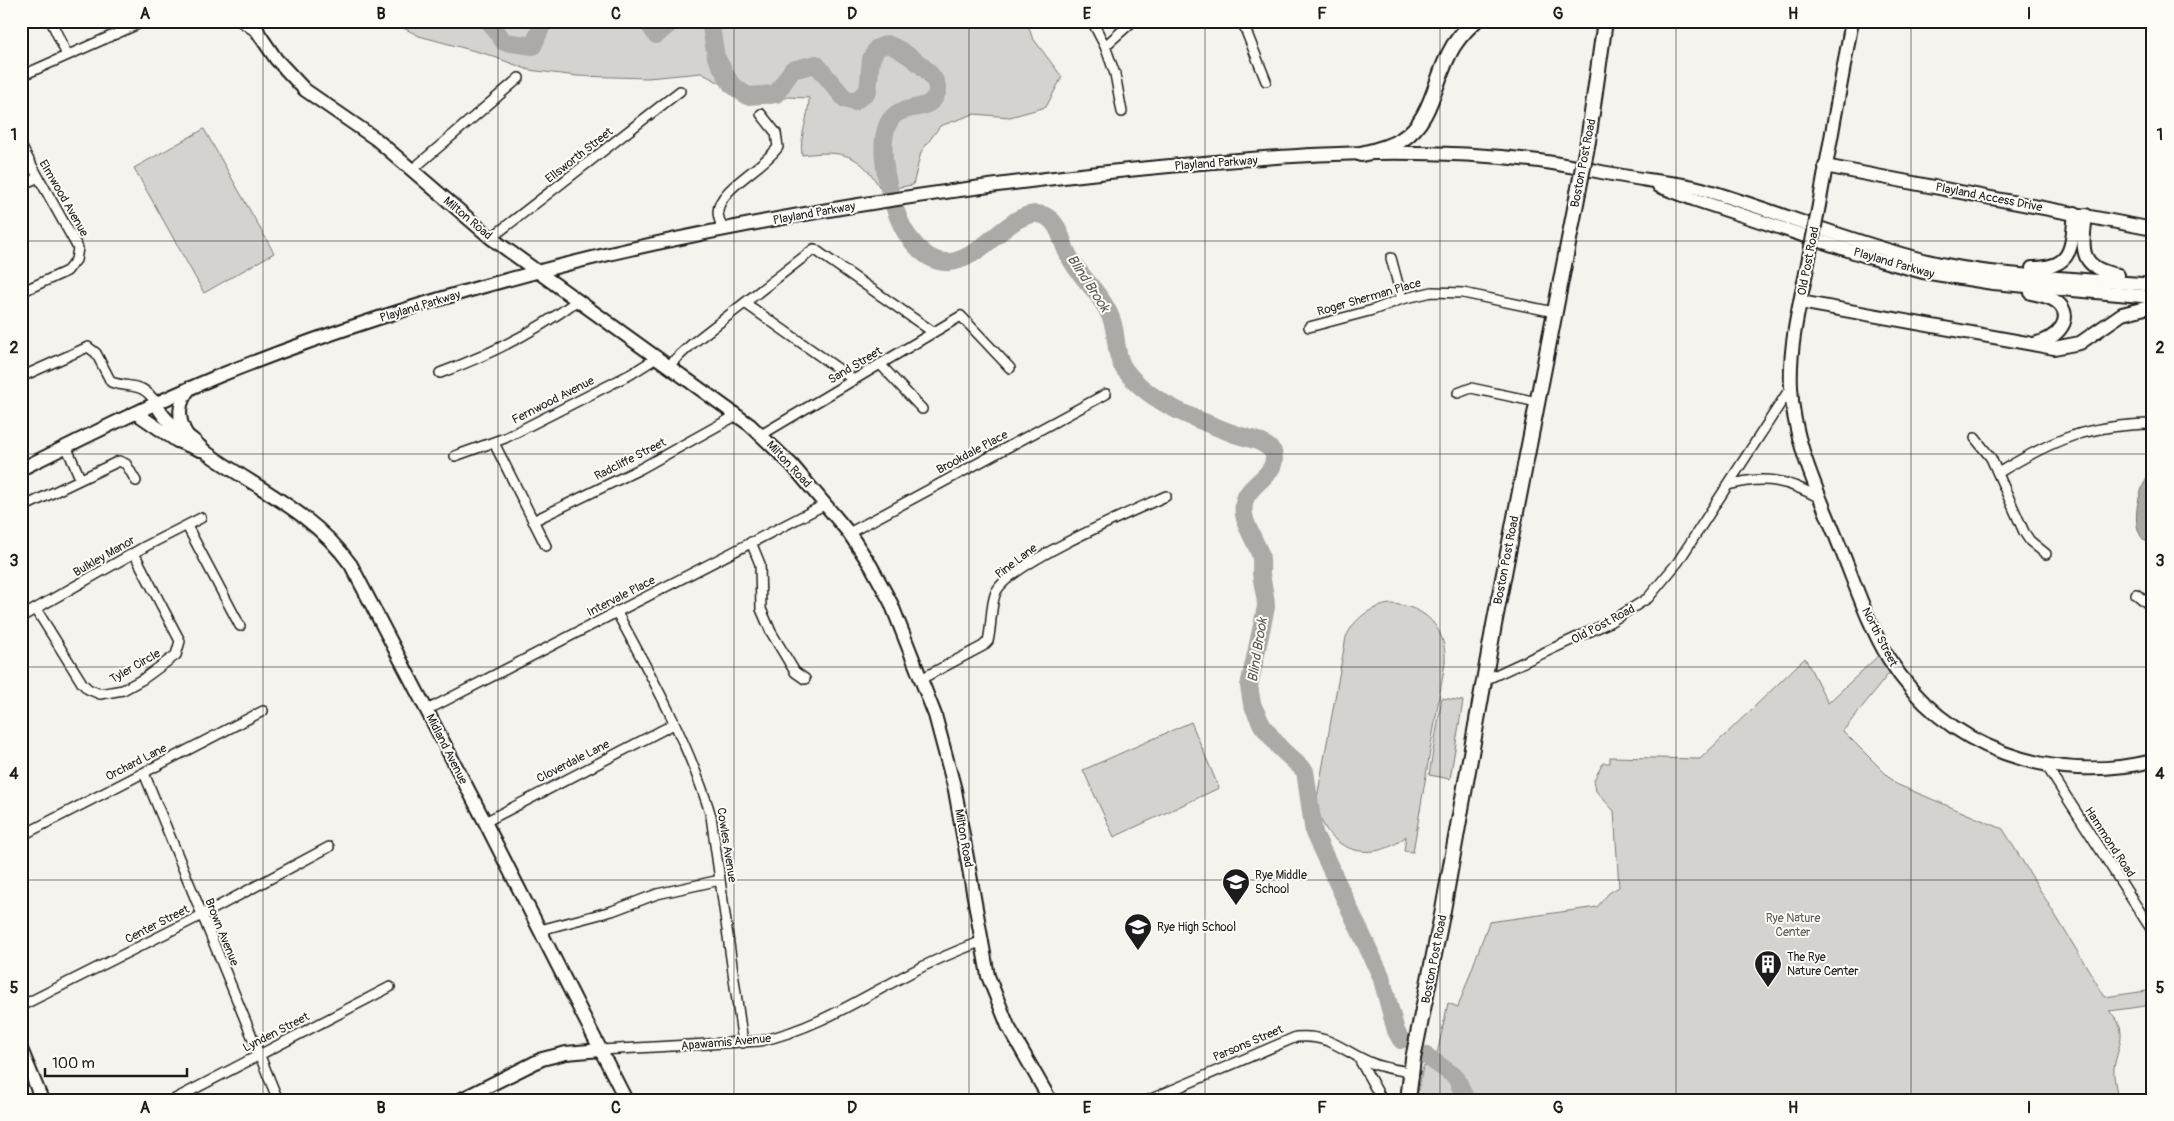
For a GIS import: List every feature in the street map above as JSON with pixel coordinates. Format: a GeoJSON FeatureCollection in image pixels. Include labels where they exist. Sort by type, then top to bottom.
{"type":"FeatureCollection","features":[{"type":"Feature","properties":{"kind":"main road"},"geometry":{"type":"LineString","coordinates":[[1361,154],[1401,140],[1418,125],[1429,105],[1450,51],[1459,37],[1475,21]]}},
{"type":"Feature","properties":{"kind":"main road","name":"Boston Post Road"},"geometry":{"type":"LineString","coordinates":[[1408,1100],[1411,1072],[1494,625],[1588,141],[1605,21]]}},
{"type":"Feature","properties":{"kind":"street"},"geometry":{"type":"LineString","coordinates":[[51,21],[68,55]]}},
{"type":"Feature","properties":{"kind":"street"},"geometry":{"type":"LineString","coordinates":[[21,76],[144,21]]}},
{"type":"Feature","properties":{"kind":"street"},"geometry":{"type":"LineString","coordinates":[[240,21],[259,34]]}},
{"type":"Feature","properties":{"kind":"street","name":"Milton Road"},"geometry":{"type":"LineString","coordinates":[[254,21],[259,34],[276,59],[299,85],[376,139],[491,238],[737,415],[787,460],[849,533],[871,566],[891,603],[937,723],[955,790],[980,942],[995,996],[1008,1026],[1050,1100]]}},
{"type":"Feature","properties":{"kind":"street"},"geometry":{"type":"LineString","coordinates":[[1092,21],[1106,46],[1115,74],[1122,112]]}},
{"type":"Feature","properties":{"kind":"street"},"geometry":{"type":"LineString","coordinates":[[1106,46],[1133,21]]}},
{"type":"Feature","properties":{"kind":"street","name":"Old Post Road"},"geometry":{"type":"LineString","coordinates":[[1485,680],[1610,622],[1648,598],[1678,562],[1791,387],[1793,344],[1800,302],[1852,21]]}},
{"type":"Feature","properties":{"kind":"street"},"geometry":{"type":"LineString","coordinates":[[1244,22],[1266,81]]}},
{"type":"Feature","properties":{"kind":"street"},"geometry":{"type":"LineString","coordinates":[[412,170],[519,78]]}},
{"type":"Feature","properties":{"kind":"street","name":"Ellsworth Street"},"geometry":{"type":"LineString","coordinates":[[491,238],[680,91]]}},
{"type":"Feature","properties":{"kind":"street"},"geometry":{"type":"LineString","coordinates":[[724,230],[718,217],[719,203],[725,195],[769,159],[778,147],[776,133],[761,114]]}},
{"type":"Feature","properties":{"kind":"street","name":"Elmwood Avenue"},"geometry":{"type":"LineString","coordinates":[[21,146],[37,178],[78,248],[76,260],[67,271],[21,292]]}},
{"type":"Feature","properties":{"kind":"street","name":"Playland Parkway"},"geometry":{"type":"LineString","coordinates":[[21,469],[190,388],[350,328],[538,272],[724,230],[870,204],[1122,171],[1294,157],[1361,154],[1434,154],[1505,158],[1568,166],[1698,188],[1891,251],[1959,267],[2153,283]]}},
{"type":"Feature","properties":{"kind":"street","name":"Playland Access Drive"},"geometry":{"type":"LineString","coordinates":[[1825,166],[2153,229]]}},
{"type":"Feature","properties":{"kind":"street"},"geometry":{"type":"LineString","coordinates":[[21,185],[37,178]]}},
{"type":"Feature","properties":{"kind":"street","name":"Playland Parkway"},"geometry":{"type":"LineString","coordinates":[[1646,180],[1693,199],[1880,260],[1932,274],[1974,281],[2153,296]]}},
{"type":"Feature","properties":{"kind":"street"},"geometry":{"type":"LineString","coordinates":[[1959,267],[2044,268],[2059,264],[2069,253],[2081,214]]}},
{"type":"Feature","properties":{"kind":"street"},"geometry":{"type":"LineString","coordinates":[[2081,214],[2084,251],[2090,265],[2107,273],[2153,283]]}},
{"type":"Feature","properties":{"kind":"street"},"geometry":{"type":"LineString","coordinates":[[670,365],[693,343],[814,249],[933,332]]}},
{"type":"Feature","properties":{"kind":"street"},"geometry":{"type":"LineString","coordinates":[[1391,258],[1402,298]]}},
{"type":"Feature","properties":{"kind":"street"},"geometry":{"type":"LineString","coordinates":[[1974,281],[2049,297],[2062,307],[2064,321],[2056,335],[2041,343],[2030,344]]}},
{"type":"Feature","properties":{"kind":"street","name":"Roger Sherman Place"},"geometry":{"type":"LineString","coordinates":[[1309,327],[1373,310],[1402,298],[1432,292],[1463,293],[1554,312]]}},
{"type":"Feature","properties":{"kind":"street"},"geometry":{"type":"LineString","coordinates":[[440,373],[476,358],[538,327],[578,300]]}},
{"type":"Feature","properties":{"kind":"street"},"geometry":{"type":"LineString","coordinates":[[1800,302],[2054,348],[2071,346],[2089,338],[2122,314],[2153,306]]}},
{"type":"Feature","properties":{"kind":"street"},"geometry":{"type":"LineString","coordinates":[[745,303],[854,380]]}},
{"type":"Feature","properties":{"kind":"street","name":"Sand Street"},"geometry":{"type":"LineString","coordinates":[[761,435],[961,316],[1010,368]]}},
{"type":"Feature","properties":{"kind":"street"},"geometry":{"type":"LineString","coordinates":[[21,377],[88,347],[96,353],[111,382],[144,389],[156,403]]}},
{"type":"Feature","properties":{"kind":"street","name":"Fernwood Avenue"},"geometry":{"type":"LineString","coordinates":[[455,456],[494,443],[631,374],[658,357]]}},
{"type":"Feature","properties":{"kind":"street"},"geometry":{"type":"LineString","coordinates":[[880,364],[922,409]]}},
{"type":"Feature","properties":{"kind":"street","name":"North Street"},"geometry":{"type":"LineString","coordinates":[[1791,387],[1796,428],[1820,498],[1882,645],[1910,687],[1937,714],[1966,735],[1998,751],[2046,766],[2064,769],[2100,769],[2153,761]]}},
{"type":"Feature","properties":{"kind":"street"},"geometry":{"type":"LineString","coordinates":[[187,435],[182,427],[180,408],[184,395],[190,388]]}},
{"type":"Feature","properties":{"kind":"street"},"geometry":{"type":"LineString","coordinates":[[1458,393],[1471,388],[1537,402]]}},
{"type":"Feature","properties":{"kind":"street","name":"Brookdale Place"},"geometry":{"type":"LineString","coordinates":[[849,533],[1106,394]]}},
{"type":"Feature","properties":{"kind":"street","name":"Midland Avenue"},"geometry":{"type":"LineString","coordinates":[[156,403],[165,420],[187,435],[205,452],[299,512],[327,535],[339,549],[361,583],[626,1100]]}},
{"type":"Feature","properties":{"kind":"street","name":"Midland Avenue"},"geometry":{"type":"LineString","coordinates":[[136,413],[177,441],[205,452]]}},
{"type":"Feature","properties":{"kind":"street","name":"Radcliffe Street"},"geometry":{"type":"LineString","coordinates":[[533,521],[640,469],[737,415]]}},
{"type":"Feature","properties":{"kind":"street"},"geometry":{"type":"LineString","coordinates":[[1998,473],[2035,450],[2065,437],[2094,429],[2153,424]]}},
{"type":"Feature","properties":{"kind":"street"},"geometry":{"type":"LineString","coordinates":[[1976,438],[1998,473],[2024,532],[2030,541],[2046,554]]}},
{"type":"Feature","properties":{"kind":"street"},"geometry":{"type":"LineString","coordinates":[[494,443],[546,546]]}},
{"type":"Feature","properties":{"kind":"street"},"geometry":{"type":"LineString","coordinates":[[66,446],[80,478]]}},
{"type":"Feature","properties":{"kind":"street"},"geometry":{"type":"LineString","coordinates":[[21,508],[80,478],[119,461],[126,464],[136,481]]}},
{"type":"Feature","properties":{"kind":"street"},"geometry":{"type":"LineString","coordinates":[[1728,485],[1753,480],[1781,480],[1820,498]]}},
{"type":"Feature","properties":{"kind":"street","name":"Pine Lane"},"geometry":{"type":"LineString","coordinates":[[921,679],[988,641],[996,592],[1009,578],[1052,551],[1166,496]]}},
{"type":"Feature","properties":{"kind":"street","name":"Intervale Place"},"geometry":{"type":"LineString","coordinates":[[427,710],[826,504]]}},
{"type":"Feature","properties":{"kind":"street","name":"Bulkley Manor"},"geometry":{"type":"LineString","coordinates":[[21,617],[134,553],[201,518]]}},
{"type":"Feature","properties":{"kind":"street"},"geometry":{"type":"LineString","coordinates":[[187,526],[240,626]]}},
{"type":"Feature","properties":{"kind":"street"},"geometry":{"type":"LineString","coordinates":[[751,542],[760,564],[761,609],[770,632],[795,672],[805,678]]}},
{"type":"Feature","properties":{"kind":"street","name":"Tyler Circle"},"geometry":{"type":"LineString","coordinates":[[36,609],[76,674],[88,689],[106,694],[123,690],[138,682],[172,659],[180,645],[134,553]]}},
{"type":"Feature","properties":{"kind":"street"},"geometry":{"type":"LineString","coordinates":[[2136,594],[2153,608]]}},
{"type":"Feature","properties":{"kind":"street","name":"Cowles Avenue"},"geometry":{"type":"LineString","coordinates":[[616,611],[674,724],[700,780],[708,807],[743,1043]]}},
{"type":"Feature","properties":{"kind":"street","name":"Orchard Lane"},"geometry":{"type":"LineString","coordinates":[[21,836],[263,710]]}},
{"type":"Feature","properties":{"kind":"street","name":"Cloverdale Lane"},"geometry":{"type":"LineString","coordinates":[[485,822],[674,724]]}},
{"type":"Feature","properties":{"kind":"street","name":"Hammond Road"},"geometry":{"type":"LineString","coordinates":[[2046,766],[2153,932]]}},
{"type":"Feature","properties":{"kind":"street","name":"Brown Avenue"},"geometry":{"type":"LineString","coordinates":[[144,773],[278,1100]]}},
{"type":"Feature","properties":{"kind":"street","name":"Center Street"},"geometry":{"type":"LineString","coordinates":[[21,1006],[202,915],[329,847]]}},
{"type":"Feature","properties":{"kind":"street"},"geometry":{"type":"LineString","coordinates":[[540,930],[612,911],[657,894],[720,880]]}},
{"type":"Feature","properties":{"kind":"street","name":"Apawamis Avenue"},"geometry":{"type":"LineString","coordinates":[[460,1100],[542,1059],[566,1053],[760,1042],[803,1030],[934,961],[980,942]]}},
{"type":"Feature","properties":{"kind":"street","name":"Lynden Street"},"geometry":{"type":"LineString","coordinates":[[173,1100],[390,987]]}},
{"type":"Feature","properties":{"kind":"street","name":"Parsons Street"},"geometry":{"type":"LineString","coordinates":[[1149,1100],[1296,1037],[1319,1037],[1344,1047],[1379,1066],[1411,1072]]}},
{"type":"Feature","properties":{"kind":"street"},"geometry":{"type":"LineString","coordinates":[[21,1050],[42,1100]]}},
{"type":"Feature","properties":{"kind":"street"},"geometry":{"type":"LineString","coordinates":[[1358,1056],[1382,1100]]}},
{"type":"Feature","properties":{"kind":"green space"},"geometry":{"type":"Polygon","coordinates":[[[390,21],[1027,21],[1032,37],[1062,77],[1046,107],[1010,117],[974,114],[940,126],[921,152],[913,185],[881,190],[866,168],[858,161],[849,157],[828,153],[802,155],[801,148],[809,98],[788,97],[773,103],[758,103],[701,73],[648,78],[577,76],[529,70],[486,54],[419,36],[390,21]]]}},
{"type":"Feature","properties":{"kind":"green space"},"geometry":{"type":"Polygon","coordinates":[[[204,129],[274,253],[204,293],[134,168],[204,129]]]}},
{"type":"Feature","properties":{"kind":"green space"},"geometry":{"type":"Polygon","coordinates":[[[1390,604],[1402,605],[1423,614],[1438,629],[1445,650],[1445,663],[1413,852],[1404,851],[1406,836],[1392,846],[1377,851],[1362,851],[1348,848],[1326,830],[1320,815],[1317,798],[1346,637],[1354,624],[1364,614],[1390,604]]]}},
{"type":"Feature","properties":{"kind":"green space","name":"Rye Nature Center"},"geometry":{"type":"Polygon","coordinates":[[[1879,655],[1890,672],[1843,731],[1896,784],[2003,829],[2105,997],[2153,990],[2153,1005],[2109,1011],[2115,1018],[2121,1031],[2114,1068],[2118,1100],[1416,1100],[1423,1067],[1428,1065],[1434,1068],[1448,1003],[1458,1007],[1489,922],[1597,907],[1609,893],[1619,887],[1614,811],[1596,791],[1594,780],[1603,763],[1610,763],[1610,757],[1700,759],[1805,658],[1828,703],[1879,655]]]}},
{"type":"Feature","properties":{"kind":"green space"},"geometry":{"type":"Polygon","coordinates":[[[1442,698],[1463,701],[1450,779],[1429,775],[1442,698]]]}},
{"type":"Feature","properties":{"kind":"green space"},"geometry":{"type":"Polygon","coordinates":[[[1191,722],[1219,788],[1114,837],[1083,770],[1191,722]]]}},
{"type":"Feature","properties":{"kind":"shaded area"},"geometry":{"type":"Polygon","coordinates":[[[2153,468],[2153,545],[2144,540],[2139,532],[2137,510],[2143,486],[2153,468]]]}},
{"type":"Feature","properties":{"kind":"waterway","name":"Blind Brook"},"geometry":{"type":"LineString","coordinates":[[489,21],[504,42],[533,46],[544,21]]}},
{"type":"Feature","properties":{"kind":"waterway","name":"Blind Brook"},"geometry":{"type":"LineString","coordinates":[[647,21],[656,35],[673,21]]}},
{"type":"Feature","properties":{"kind":"waterway","name":"Blind Brook"},"geometry":{"type":"LineString","coordinates":[[710,21],[716,57],[731,84],[747,96],[776,94],[792,70],[816,64],[845,99],[854,102],[868,91],[871,59],[877,48],[887,44],[911,58],[928,72],[937,88],[933,100],[923,106],[906,109],[896,114],[888,124],[884,138],[886,174],[890,193],[908,236],[927,256],[946,262],[963,258],[980,248],[1012,223],[1028,215],[1043,215],[1047,217],[1057,227],[1074,265],[1107,308],[1113,324],[1119,358],[1125,370],[1135,382],[1174,409],[1218,428],[1260,442],[1273,452],[1274,460],[1272,467],[1246,496],[1244,503],[1244,517],[1261,556],[1261,573],[1266,603],[1249,686],[1252,704],[1262,725],[1280,748],[1305,771],[1314,833],[1381,976],[1396,1031],[1401,1040]]}},
{"type":"Feature","properties":{"kind":"waterway","name":"Blind Brook"},"geometry":{"type":"LineString","coordinates":[[1425,1055],[1456,1077],[1466,1100]]}},
{"type":"Feature","properties":{"kind":"place","name":"Rye Middle School"},"geometry":{"type":"Point","coordinates":[1236,906]}},
{"type":"Feature","properties":{"kind":"place","name":"Rye High School"},"geometry":{"type":"Point","coordinates":[1138,951]}},
{"type":"Feature","properties":{"kind":"place","name":"The Rye Nature Center"},"geometry":{"type":"Point","coordinates":[1768,988]}}]}
